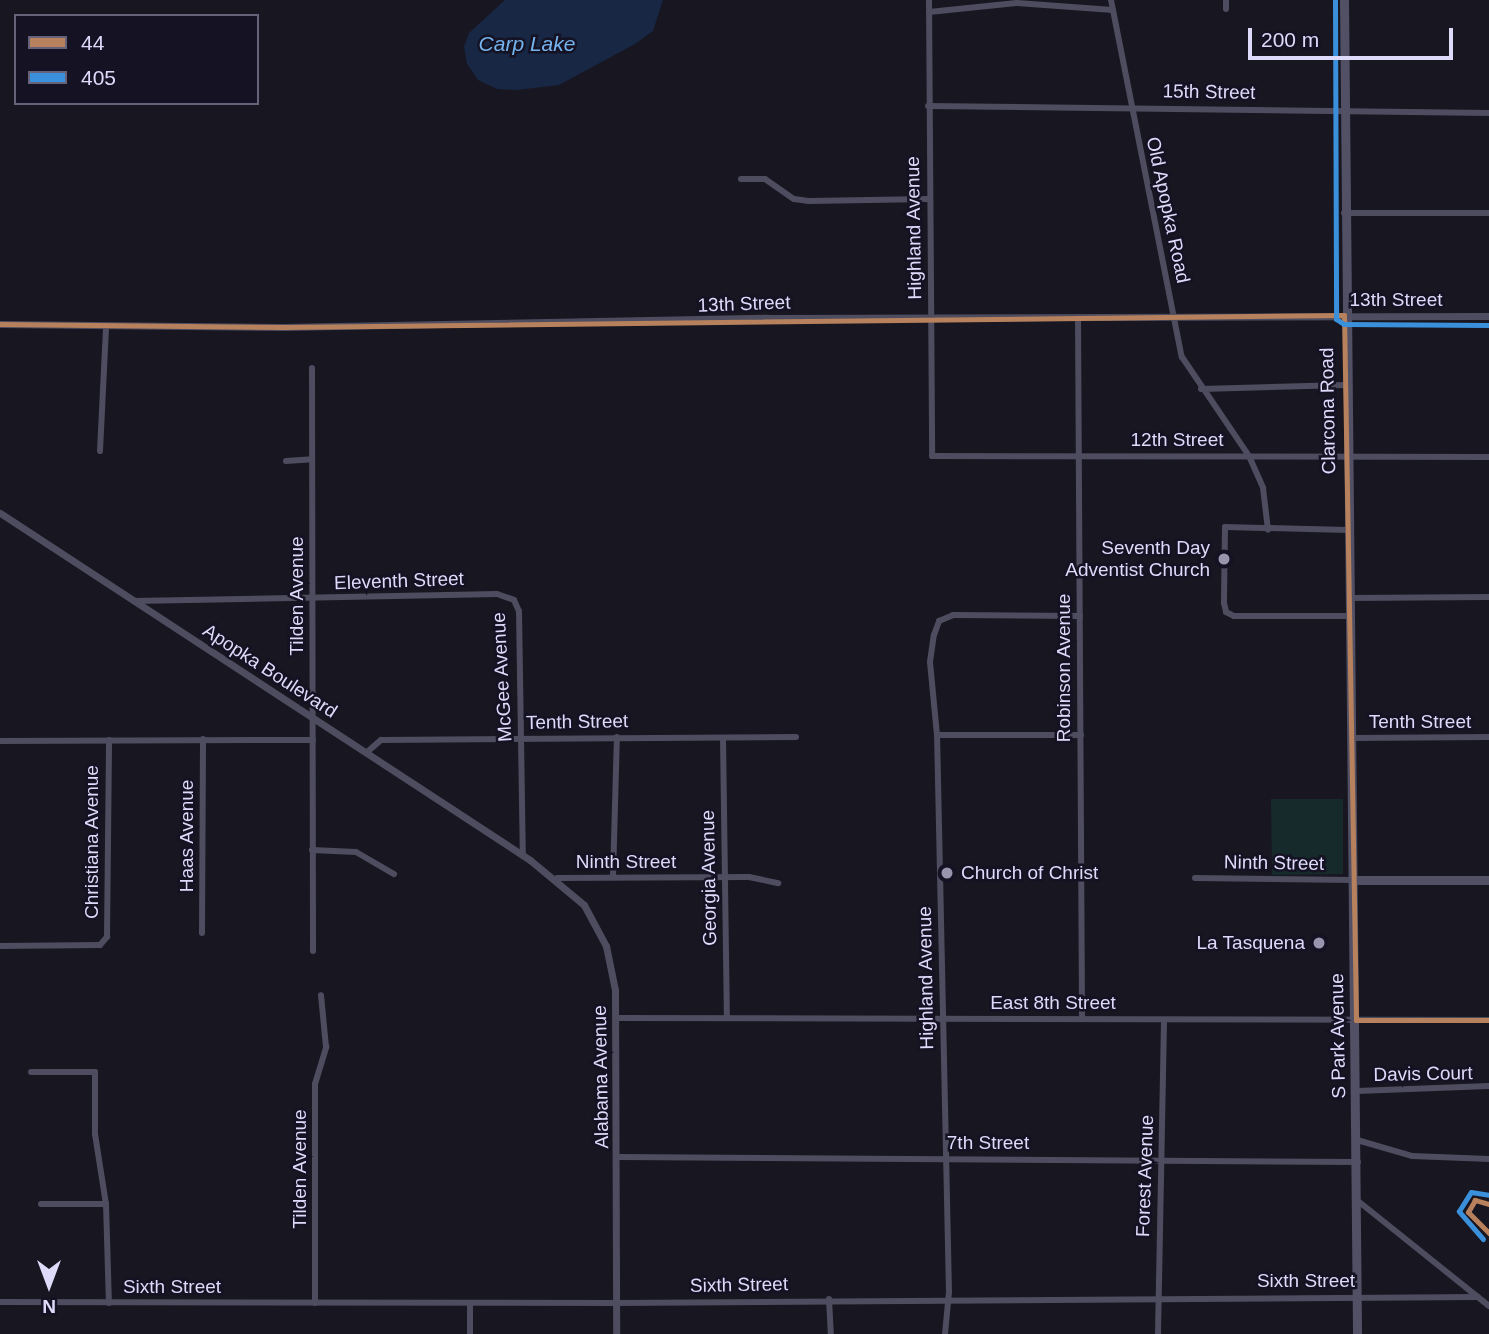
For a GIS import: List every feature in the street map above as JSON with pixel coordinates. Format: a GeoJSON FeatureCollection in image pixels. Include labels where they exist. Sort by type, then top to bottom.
{"type":"FeatureCollection","features":[{"type":"Feature","properties":{"kind":"main road","name":"Clarcona Road"},"geometry":{"type":"LineString","coordinates":[[1345,0],[1344,315],[1351,738]]}},
{"type":"Feature","properties":{"kind":"main road","name":"S Park Avenue"},"geometry":{"type":"LineString","coordinates":[[1351,738],[1358,1162],[1357,1334]]}},
{"type":"Feature","properties":{"kind":"main road"},"geometry":{"type":"LineString","coordinates":[[1353,880],[1489,880]]}},
{"type":"Feature","properties":{"kind":"street","name":"Highland Avenue"},"geometry":{"type":"LineString","coordinates":[[929,0],[933,456]]}},
{"type":"Feature","properties":{"kind":"street","name":"Old Apopka Road"},"geometry":{"type":"LineString","coordinates":[[1111,0],[1130,107],[1182,357],[1201,389],[1250,456],[1263,488],[1268,530]]}},
{"type":"Feature","properties":{"kind":"street"},"geometry":{"type":"LineString","coordinates":[[1226,0],[1226,9]]}},
{"type":"Feature","properties":{"kind":"street"},"geometry":{"type":"LineString","coordinates":[[929,12],[1017,4],[1113,10]]}},
{"type":"Feature","properties":{"kind":"street","name":"15th Street"},"geometry":{"type":"LineString","coordinates":[[929,106],[1489,113]]}},
{"type":"Feature","properties":{"kind":"street"},"geometry":{"type":"LineString","coordinates":[[740,179],[765,179],[794,199],[809,201],[929,199]]}},
{"type":"Feature","properties":{"kind":"street"},"geometry":{"type":"LineString","coordinates":[[1344,213],[1489,213]]}},
{"type":"Feature","properties":{"kind":"street","name":"13th Street"},"geometry":{"type":"LineString","coordinates":[[0,324],[106,327],[1174,316],[1489,316]]}},
{"type":"Feature","properties":{"kind":"street","name":"Robinson Avenue"},"geometry":{"type":"LineString","coordinates":[[1077,317],[1082,1019]]}},
{"type":"Feature","properties":{"kind":"street"},"geometry":{"type":"LineString","coordinates":[[100,451],[106,327]]}},
{"type":"Feature","properties":{"kind":"street","name":"Tilden Avenue"},"geometry":{"type":"LineString","coordinates":[[312,368],[313,951]]}},
{"type":"Feature","properties":{"kind":"street"},"geometry":{"type":"LineString","coordinates":[[1201,389],[1345,385]]}},
{"type":"Feature","properties":{"kind":"street","name":"12th Street"},"geometry":{"type":"LineString","coordinates":[[933,456],[1489,457]]}},
{"type":"Feature","properties":{"kind":"street"},"geometry":{"type":"LineString","coordinates":[[286,461],[313,459]]}},
{"type":"Feature","properties":{"kind":"street","name":"Apopka Boulevard"},"geometry":{"type":"LineString","coordinates":[[0,513],[523,856]]}},
{"type":"Feature","properties":{"kind":"street"},"geometry":{"type":"LineString","coordinates":[[1348,530],[1225,527],[1226,612],[1234,616],[1349,616]]}},
{"type":"Feature","properties":{"kind":"street","name":"Eleventh Street"},"geometry":{"type":"LineString","coordinates":[[134,601],[497,594]]}},
{"type":"Feature","properties":{"kind":"street","name":"McGee Avenue"},"geometry":{"type":"LineString","coordinates":[[497,594],[514,600],[519,611],[523,856]]}},
{"type":"Feature","properties":{"kind":"street"},"geometry":{"type":"LineString","coordinates":[[1349,598],[1489,597]]}},
{"type":"Feature","properties":{"kind":"street","name":"Highland Avenue"},"geometry":{"type":"LineString","coordinates":[[945,1334],[945,1159],[937,735],[930,662],[939,621],[953,615],[1007,613],[1080,617]]}},
{"type":"Feature","properties":{"kind":"street"},"geometry":{"type":"LineString","coordinates":[[937,735],[1080,735]]}},
{"type":"Feature","properties":{"kind":"street"},"geometry":{"type":"LineString","coordinates":[[613,877],[617,737]]}},
{"type":"Feature","properties":{"kind":"street","name":"Tenth Street"},"geometry":{"type":"LineString","coordinates":[[366,753],[377,740],[796,737]]}},
{"type":"Feature","properties":{"kind":"street","name":"Tenth Street"},"geometry":{"type":"LineString","coordinates":[[1351,738],[1489,737]]}},
{"type":"Feature","properties":{"kind":"street","name":"Georgia Avenue"},"geometry":{"type":"LineString","coordinates":[[723,738],[727,1017]]}},
{"type":"Feature","properties":{"kind":"street","name":"Haas Avenue"},"geometry":{"type":"LineString","coordinates":[[202,933],[203,739]]}},
{"type":"Feature","properties":{"kind":"street","name":"Christiana Avenue"},"geometry":{"type":"LineString","coordinates":[[0,946],[103,943],[108,740]]}},
{"type":"Feature","properties":{"kind":"street"},"geometry":{"type":"LineString","coordinates":[[0,741],[313,740]]}},
{"type":"Feature","properties":{"kind":"street"},"geometry":{"type":"LineString","coordinates":[[312,850],[356,852],[394,874]]}},
{"type":"Feature","properties":{"kind":"street","name":"Alabama Avenue"},"geometry":{"type":"LineString","coordinates":[[523,856],[557,878],[584,905],[603,938],[613,969],[618,1157],[616,1334]]}},
{"type":"Feature","properties":{"kind":"street","name":"Ninth Street"},"geometry":{"type":"LineString","coordinates":[[557,878],[725,877],[778,883]]}},
{"type":"Feature","properties":{"kind":"street","name":"Ninth Street"},"geometry":{"type":"LineString","coordinates":[[1195,878],[1353,880]]}},
{"type":"Feature","properties":{"kind":"street","name":"Tilden Avenue"},"geometry":{"type":"LineString","coordinates":[[315,1303],[316,1084],[326,1047],[321,995]]}},
{"type":"Feature","properties":{"kind":"street","name":"East 8th Street"},"geometry":{"type":"LineString","coordinates":[[616,1018],[1489,1020]]}},
{"type":"Feature","properties":{"kind":"street","name":"Forest Avenue"},"geometry":{"type":"LineString","coordinates":[[1158,1334],[1158,1170],[1162,1160],[1164,1020]]}},
{"type":"Feature","properties":{"kind":"street"},"geometry":{"type":"LineString","coordinates":[[31,1072],[95,1072],[95,1134],[106,1204],[109,1303]]}},
{"type":"Feature","properties":{"kind":"street","name":"Davis Court"},"geometry":{"type":"LineString","coordinates":[[1357,1091],[1489,1086]]}},
{"type":"Feature","properties":{"kind":"street"},"geometry":{"type":"LineString","coordinates":[[1357,1140],[1412,1156],[1489,1159]]}},
{"type":"Feature","properties":{"kind":"street","name":"7th Street"},"geometry":{"type":"LineString","coordinates":[[618,1157],[1358,1162]]}},
{"type":"Feature","properties":{"kind":"street"},"geometry":{"type":"LineString","coordinates":[[1358,1201],[1489,1306]]}},
{"type":"Feature","properties":{"kind":"street"},"geometry":{"type":"LineString","coordinates":[[41,1204],[106,1204]]}},
{"type":"Feature","properties":{"kind":"street","name":"Sixth Street"},"geometry":{"type":"LineString","coordinates":[[0,1302],[617,1303],[946,1298],[1478,1297]]}},
{"type":"Feature","properties":{"kind":"street"},"geometry":{"type":"LineString","coordinates":[[829,1299],[831,1334]]}},
{"type":"Feature","properties":{"kind":"street"},"geometry":{"type":"LineString","coordinates":[[470,1303],[470,1334]]}},
{"type":"Feature","properties":{"kind":"green space"},"geometry":{"type":"Polygon","coordinates":[[[1271,799],[1343,799],[1343,874],[1272,875],[1271,799]]]}},
{"type":"Feature","properties":{"kind":"water","name":"Carp Lake"},"geometry":{"type":"Polygon","coordinates":[[[505,0],[663,0],[653,31],[635,44],[559,85],[517,90],[497,89],[478,80],[467,64],[464,47],[469,33],[505,0]]]}},
{"type":"Feature","properties":{"kind":"transit line","name":"405"},"geometry":{"type":"LineString","coordinates":[[1335,0],[1336,319],[1344,324],[1489,325]]}},
{"type":"Feature","properties":{"kind":"transit line","name":"44"},"geometry":{"type":"LineString","coordinates":[[1344,315],[1356,1020]]}},
{"type":"Feature","properties":{"kind":"transit line","name":"44"},"geometry":{"type":"LineString","coordinates":[[0,324],[284,327],[1344,315]]}},
{"type":"Feature","properties":{"kind":"transit line","name":"44"},"geometry":{"type":"LineString","coordinates":[[1356,1020],[1489,1020]]}},
{"type":"Feature","properties":{"kind":"transit line","name":"405"},"geometry":{"type":"LineString","coordinates":[[1483,1239],[1459,1211],[1471,1192],[1489,1195]]}},
{"type":"Feature","properties":{"kind":"transit line","name":"44"},"geometry":{"type":"LineString","coordinates":[[1489,1204],[1475,1200],[1468,1212],[1489,1233]]}},
{"type":"Feature","properties":{"kind":"place","name":"Seventh Day Adventist Church"},"geometry":{"type":"Point","coordinates":[1224,559]}},
{"type":"Feature","properties":{"kind":"place","name":"Church of Christ"},"geometry":{"type":"Point","coordinates":[947,873]}},
{"type":"Feature","properties":{"kind":"place","name":"La Tasquena"},"geometry":{"type":"Point","coordinates":[1319,943]}}]}
